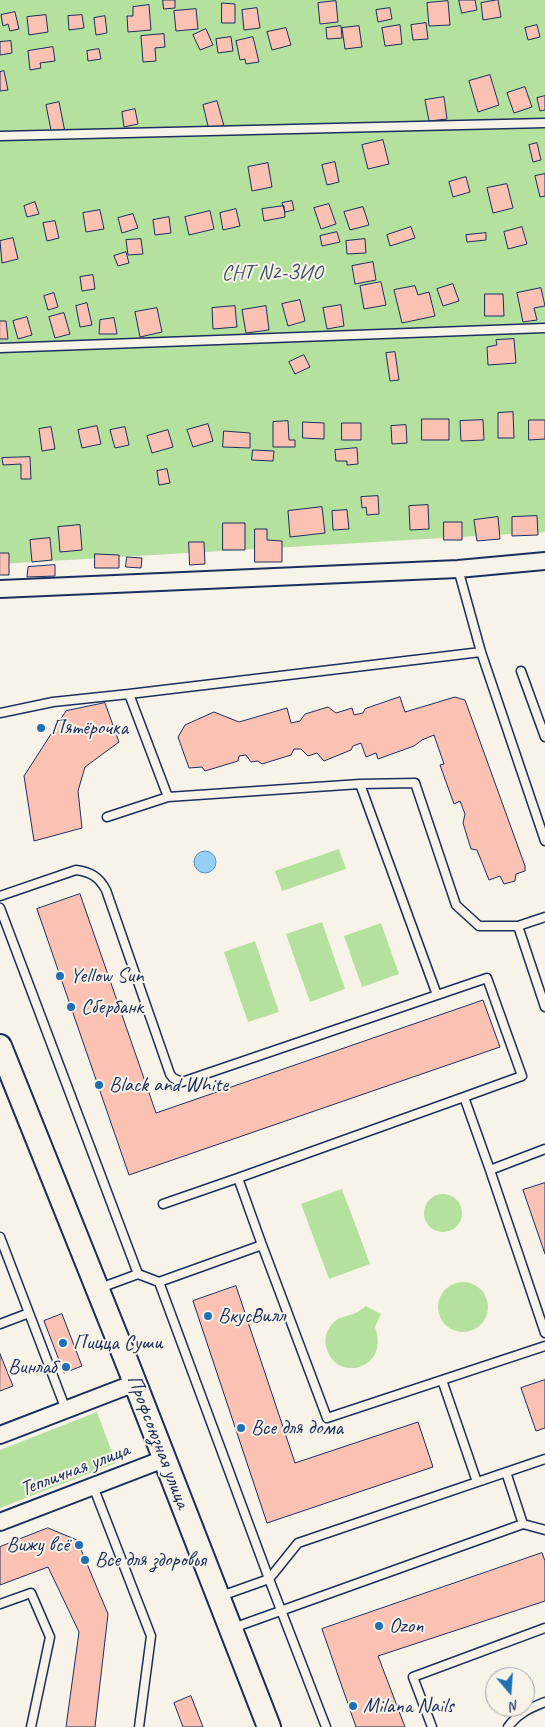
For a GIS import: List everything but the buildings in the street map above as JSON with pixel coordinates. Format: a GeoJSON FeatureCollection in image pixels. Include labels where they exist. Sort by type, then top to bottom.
{"type":"FeatureCollection","features":[{"type":"Feature","properties":{"kind":"main road","name":"Профсоюзная улица"},"geometry":{"type":"LineString","coordinates":[[1,1050],[135,1383],[269,1727]]}},
{"type":"Feature","properties":{"kind":"street"},"geometry":{"type":"LineString","coordinates":[[0,589],[458,569],[545,561]]}},
{"type":"Feature","properties":{"kind":"street"},"geometry":{"type":"LineString","coordinates":[[0,1435],[135,1383]]}},
{"type":"Feature","properties":{"kind":"street","name":"Тепличная улица"},"geometry":{"type":"LineString","coordinates":[[0,1522],[164,1459]]}},
{"type":"Feature","properties":{"kind":"lane"},"geometry":{"type":"LineString","coordinates":[[0,136],[545,123]]}},
{"type":"Feature","properties":{"kind":"lane"},"geometry":{"type":"LineString","coordinates":[[0,348],[545,328]]}},
{"type":"Feature","properties":{"kind":"lane"},"geometry":{"type":"LineString","coordinates":[[458,569],[481,652],[545,841]]}},
{"type":"Feature","properties":{"kind":"lane"},"geometry":{"type":"LineString","coordinates":[[0,713],[53,702],[481,652]]}},
{"type":"Feature","properties":{"kind":"lane"},"geometry":{"type":"LineString","coordinates":[[521,671],[545,737]]}},
{"type":"Feature","properties":{"kind":"lane"},"geometry":{"type":"LineString","coordinates":[[130,694],[168,798]]}},
{"type":"Feature","properties":{"kind":"lane"},"geometry":{"type":"LineString","coordinates":[[107,817],[168,798],[360,784],[415,783],[456,905],[479,926],[518,926],[545,917]]}},
{"type":"Feature","properties":{"kind":"lane"},"geometry":{"type":"LineString","coordinates":[[360,784],[437,995]]}},
{"type":"Feature","properties":{"kind":"lane"},"geometry":{"type":"LineString","coordinates":[[0,896],[76,870],[86,871],[98,878],[106,890],[170,1074],[173,1078],[182,1082],[487,978],[522,1076],[163,1204]]}},
{"type":"Feature","properties":{"kind":"lane"},"geometry":{"type":"LineString","coordinates":[[0,908],[138,1274]]}},
{"type":"Feature","properties":{"kind":"lane"},"geometry":{"type":"LineString","coordinates":[[518,926],[545,1007]]}},
{"type":"Feature","properties":{"kind":"lane"},"geometry":{"type":"LineString","coordinates":[[464,1097],[545,1333]]}},
{"type":"Feature","properties":{"kind":"lane"},"geometry":{"type":"LineString","coordinates":[[490,1170],[545,1149]]}},
{"type":"Feature","properties":{"kind":"lane"},"geometry":{"type":"LineString","coordinates":[[238,1178],[328,1418],[545,1346]]}},
{"type":"Feature","properties":{"kind":"lane"},"geometry":{"type":"LineString","coordinates":[[0,1237],[66,1410]]}},
{"type":"Feature","properties":{"kind":"lane"},"geometry":{"type":"LineString","coordinates":[[97,1289],[138,1274],[159,1282],[262,1245]]}},
{"type":"Feature","properties":{"kind":"lane"},"geometry":{"type":"LineString","coordinates":[[159,1282],[280,1610],[326,1727]]}},
{"type":"Feature","properties":{"kind":"lane"},"geometry":{"type":"LineString","coordinates":[[0,1324],[29,1313]]}},
{"type":"Feature","properties":{"kind":"lane"},"geometry":{"type":"LineString","coordinates":[[442,1380],[477,1482]]}},
{"type":"Feature","properties":{"kind":"lane"},"geometry":{"type":"LineString","coordinates":[[219,1597],[269,1579],[298,1543],[545,1459]]}},
{"type":"Feature","properties":{"kind":"lane"},"geometry":{"type":"LineString","coordinates":[[506,1472],[523,1524]]}},
{"type":"Feature","properties":{"kind":"lane"},"geometry":{"type":"LineString","coordinates":[[93,1486],[151,1636],[139,1727]]}},
{"type":"Feature","properties":{"kind":"lane"},"geometry":{"type":"LineString","coordinates":[[231,1628],[523,1524],[545,1530]]}},
{"type":"Feature","properties":{"kind":"lane"},"geometry":{"type":"LineString","coordinates":[[0,1604],[31,1593],[50,1637],[32,1727]]}},
{"type":"Feature","properties":{"kind":"lane"},"geometry":{"type":"LineString","coordinates":[[432,1727],[414,1678],[545,1628]]}},
{"type":"Feature","properties":{"kind":"lane"},"geometry":{"type":"LineString","coordinates":[[508,1727],[525,1709],[545,1702]]}},
{"type":"Feature","properties":{"kind":"green space","name":"СНТ N2-ЗИО"},"geometry":{"type":"Polygon","coordinates":[[[0,0],[545,0],[545,532],[0,564],[0,0]]]}},
{"type":"Feature","properties":{"kind":"green space"},"geometry":{"type":"Polygon","coordinates":[[[339,849],[346,869],[282,891],[275,871],[339,849]]]}},
{"type":"Feature","properties":{"kind":"green space"},"geometry":{"type":"Polygon","coordinates":[[[322,922],[345,989],[310,1002],[286,934],[322,922]]]}},
{"type":"Feature","properties":{"kind":"green space"},"geometry":{"type":"Polygon","coordinates":[[[381,923],[399,974],[362,987],[344,936],[381,923]]]}},
{"type":"Feature","properties":{"kind":"green space"},"geometry":{"type":"Polygon","coordinates":[[[255,941],[279,1012],[248,1022],[224,952],[255,941]]]}},
{"type":"Feature","properties":{"kind":"green space"},"geometry":{"type":"Polygon","coordinates":[[[342,1189],[370,1264],[329,1279],[301,1204],[342,1189]]]}},
{"type":"Feature","properties":{"kind":"green space"},"geometry":{"type":"Polygon","coordinates":[[[443,1194],[456,1200],[462,1213],[456,1226],[443,1232],[430,1226],[424,1213],[430,1200],[443,1194]]]}},
{"type":"Feature","properties":{"kind":"green space"},"geometry":{"type":"Polygon","coordinates":[[[458,1282],[468,1282],[481,1289],[488,1302],[488,1312],[481,1325],[468,1332],[458,1332],[449,1328],[442,1321],[438,1312],[438,1302],[442,1293],[449,1286],[458,1282]]]}},
{"type":"Feature","properties":{"kind":"green space"},"geometry":{"type":"Polygon","coordinates":[[[366,1306],[381,1314],[375,1327],[378,1342],[375,1353],[369,1362],[360,1367],[349,1368],[339,1365],[331,1358],[326,1346],[327,1331],[337,1320],[356,1313],[366,1306]]]}},
{"type":"Feature","properties":{"kind":"green space"},"geometry":{"type":"Polygon","coordinates":[[[97,1412],[116,1463],[0,1508],[0,1450],[97,1412]]]}},
{"type":"Feature","properties":{"kind":"water"},"geometry":{"type":"Polygon","coordinates":[[[205,851],[213,854],[216,862],[213,870],[205,873],[197,870],[194,862],[197,854],[205,851]]]}},
{"type":"Feature","properties":{"kind":"place","name":"Пятёрочка"},"geometry":{"type":"Point","coordinates":[41,728]}},
{"type":"Feature","properties":{"kind":"place","name":"Yellow Sun"},"geometry":{"type":"Point","coordinates":[60,976]}},
{"type":"Feature","properties":{"kind":"place","name":"Сбербанк"},"geometry":{"type":"Point","coordinates":[71,1007]}},
{"type":"Feature","properties":{"kind":"place","name":"Black and White"},"geometry":{"type":"Point","coordinates":[99,1085]}},
{"type":"Feature","properties":{"kind":"place","name":"ВкусВилл"},"geometry":{"type":"Point","coordinates":[208,1316]}},
{"type":"Feature","properties":{"kind":"place","name":"Пицца Суши"},"geometry":{"type":"Point","coordinates":[63,1343]}},
{"type":"Feature","properties":{"kind":"place","name":"Винлаб"},"geometry":{"type":"Point","coordinates":[66,1367]}},
{"type":"Feature","properties":{"kind":"place","name":"Все для дома"},"geometry":{"type":"Point","coordinates":[241,1428]}},
{"type":"Feature","properties":{"kind":"place","name":"Вижу всё"},"geometry":{"type":"Point","coordinates":[79,1545]}},
{"type":"Feature","properties":{"kind":"place","name":"Все для здоровья"},"geometry":{"type":"Point","coordinates":[85,1560]}},
{"type":"Feature","properties":{"kind":"place","name":"Ozon"},"geometry":{"type":"Point","coordinates":[379,1626]}},
{"type":"Feature","properties":{"kind":"place","name":"Milana Nails"},"geometry":{"type":"Point","coordinates":[353,1706]}}]}
